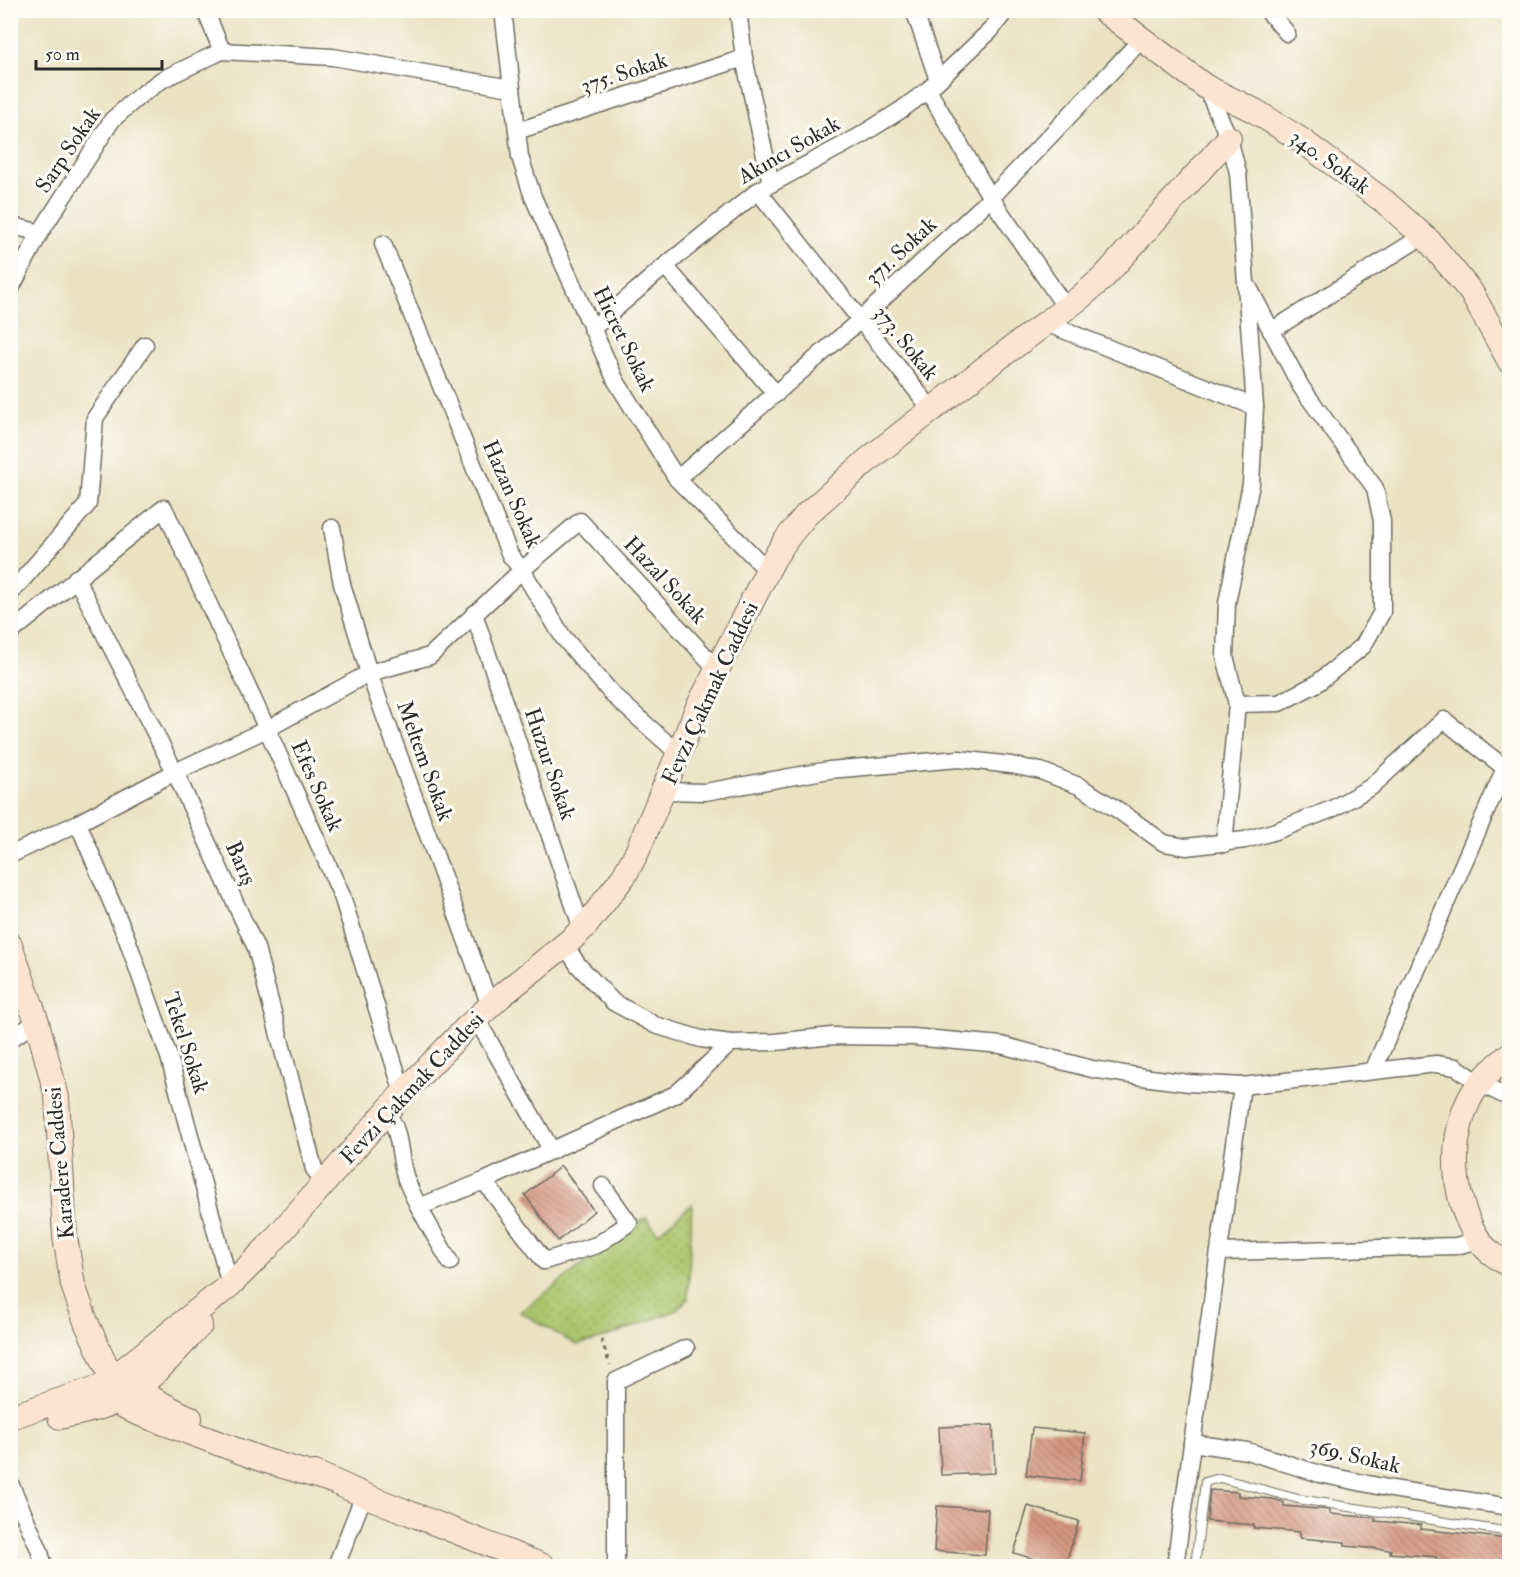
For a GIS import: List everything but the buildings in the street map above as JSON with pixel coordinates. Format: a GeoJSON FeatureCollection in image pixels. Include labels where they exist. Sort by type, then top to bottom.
{"type":"FeatureCollection","features":[{"type":"Feature","properties":{"kind":"street"},"geometry":{"type":"LineString","coordinates":[[205,10],[222,51]]}},
{"type":"Feature","properties":{"kind":"street","name":"Hicret Sokak"},"geometry":{"type":"LineString","coordinates":[[503,10],[520,157],[533,197],[616,381],[677,479],[768,571]]}},
{"type":"Feature","properties":{"kind":"street"},"geometry":{"type":"LineString","coordinates":[[738,10],[764,187]]}},
{"type":"Feature","properties":{"kind":"street"},"geometry":{"type":"LineString","coordinates":[[914,10],[933,85],[991,198],[1066,308]]}},
{"type":"Feature","properties":{"kind":"street","name":"Akıncı Sokak"},"geometry":{"type":"LineString","coordinates":[[592,329],[665,266],[764,187],[858,137],[901,110],[933,85],[991,30],[1006,10]]}},
{"type":"Feature","properties":{"kind":"street","name":"340. Sokak"},"geometry":{"type":"LineString","coordinates":[[1103,10],[1206,87],[1255,111],[1301,140],[1385,202],[1423,236],[1472,292],[1509,362]]}},
{"type":"Feature","properties":{"kind":"street"},"geometry":{"type":"LineString","coordinates":[[1267,10],[1287,33]]}},
{"type":"Feature","properties":{"kind":"street","name":"371. Sokak"},"geometry":{"type":"LineString","coordinates":[[677,479],[859,321],[991,198],[1141,40]]}},
{"type":"Feature","properties":{"kind":"street","name":"Sarp Sokak"},"geometry":{"type":"LineString","coordinates":[[10,290],[40,233],[112,120],[163,79],[222,51],[333,57],[511,88]]}},
{"type":"Feature","properties":{"kind":"street","name":"375. Sokak"},"geometry":{"type":"LineString","coordinates":[[517,131],[744,58]]}},
{"type":"Feature","properties":{"kind":"street"},"geometry":{"type":"LineString","coordinates":[[1206,87],[1229,138],[1238,173],[1255,407],[1251,484],[1227,603],[1225,656],[1238,704],[1224,843]]}},
{"type":"Feature","properties":{"kind":"street","name":"Fevzi Çakmak Caddesi"},"geometry":{"type":"LineString","coordinates":[[10,1429],[95,1408],[230,1285],[266,1249],[403,1093],[483,1012],[574,937],[603,906],[637,852],[697,709],[788,537],[807,514],[869,459],[1103,278],[1229,138]]}},
{"type":"Feature","properties":{"kind":"street","name":"373. Sokak"},"geometry":{"type":"LineString","coordinates":[[764,187],[859,321],[932,410]]}},
{"type":"Feature","properties":{"kind":"street"},"geometry":{"type":"LineString","coordinates":[[10,225],[40,233]]}},
{"type":"Feature","properties":{"kind":"street"},"geometry":{"type":"LineString","coordinates":[[1271,331],[1423,236]]}},
{"type":"Feature","properties":{"kind":"street","name":"Hazan Sokak"},"geometry":{"type":"LineString","coordinates":[[383,244],[510,555],[522,570],[563,637],[614,696],[679,754]]}},
{"type":"Feature","properties":{"kind":"street"},"geometry":{"type":"LineString","coordinates":[[665,266],[776,394]]}},
{"type":"Feature","properties":{"kind":"street"},"geometry":{"type":"LineString","coordinates":[[1238,704],[1279,703],[1316,684],[1363,646],[1382,612],[1382,521],[1376,488],[1301,387],[1246,282]]}},
{"type":"Feature","properties":{"kind":"street"},"geometry":{"type":"LineString","coordinates":[[1046,323],[1255,407]]}},
{"type":"Feature","properties":{"kind":"street"},"geometry":{"type":"LineString","coordinates":[[10,594],[88,504],[95,418],[145,345]]}},
{"type":"Feature","properties":{"kind":"street","name":"Efes Sokak"},"geometry":{"type":"LineString","coordinates":[[76,578],[164,508],[342,896],[403,1093]]}},
{"type":"Feature","properties":{"kind":"street","name":"Hazal Sokak"},"geometry":{"type":"LineString","coordinates":[[522,570],[580,521],[717,669]]}},
{"type":"Feature","properties":{"kind":"street","name":"Meltem Sokak"},"geometry":{"type":"LineString","coordinates":[[332,528],[342,584],[369,673],[483,1012],[552,1151]]}},
{"type":"Feature","properties":{"kind":"street"},"geometry":{"type":"LineString","coordinates":[[10,855],[78,823],[175,772],[267,729],[369,673],[430,656],[522,570]]}},
{"type":"Feature","properties":{"kind":"street"},"geometry":{"type":"LineString","coordinates":[[10,633],[76,578]]}},
{"type":"Feature","properties":{"kind":"street","name":"Barış"},"geometry":{"type":"LineString","coordinates":[[76,578],[175,772],[256,948],[314,1169],[324,1182]]}},
{"type":"Feature","properties":{"kind":"street","name":"Huzur Sokak"},"geometry":{"type":"LineString","coordinates":[[474,614],[574,937],[578,965],[613,1002],[655,1025],[702,1039],[731,1043],[775,1042],[832,1036],[913,1037],[1001,1045],[1092,1069],[1189,1083],[1242,1086],[1436,1064],[1456,1067],[1481,1084],[1509,1098]]}},
{"type":"Feature","properties":{"kind":"street"},"geometry":{"type":"LineString","coordinates":[[664,791],[705,792],[829,770],[959,759],[1041,771],[1079,786],[1164,843],[1186,848],[1224,843],[1276,831],[1332,809],[1371,787],[1444,720],[1505,768],[1373,1071]]}},
{"type":"Feature","properties":{"kind":"street","name":"Tekel Sokak"},"geometry":{"type":"LineString","coordinates":[[78,823],[127,939],[169,1057],[230,1285]]}},
{"type":"Feature","properties":{"kind":"street","name":"Karadere Caddesi"},"geometry":{"type":"LineString","coordinates":[[10,945],[37,1022],[57,1097],[65,1237],[69,1266],[86,1322],[114,1390]]}},
{"type":"Feature","properties":{"kind":"street"},"geometry":{"type":"LineString","coordinates":[[10,1039],[37,1022]]}},
{"type":"Feature","properties":{"kind":"street"},"geometry":{"type":"LineString","coordinates":[[419,1207],[484,1181],[676,1094],[731,1043]]}},
{"type":"Feature","properties":{"kind":"street"},"geometry":{"type":"LineString","coordinates":[[1509,1054],[1487,1075],[1471,1097],[1463,1117],[1456,1152],[1458,1187],[1470,1223],[1482,1244],[1509,1265]]}},
{"type":"Feature","properties":{"kind":"street"},"geometry":{"type":"LineString","coordinates":[[1175,1566],[1242,1086]]}},
{"type":"Feature","properties":{"kind":"street"},"geometry":{"type":"LineString","coordinates":[[386,1112],[394,1122],[406,1177],[419,1207],[450,1262]]}},
{"type":"Feature","properties":{"kind":"street"},"geometry":{"type":"LineString","coordinates":[[484,1181],[544,1262],[597,1245],[629,1223],[603,1186]]}},
{"type":"Feature","properties":{"kind":"street"},"geometry":{"type":"LineString","coordinates":[[1219,1252],[1456,1246],[1479,1240]]}},
{"type":"Feature","properties":{"kind":"street","name":"Fevzi Çakmak Caddesi"},"geometry":{"type":"LineString","coordinates":[[136,1388],[160,1368],[200,1324],[230,1285]]}},
{"type":"Feature","properties":{"kind":"street"},"geometry":{"type":"LineString","coordinates":[[616,1566],[616,1381],[686,1348]]}},
{"type":"Feature","properties":{"kind":"street","name":"Fevzi Çakmak Caddesi"},"geometry":{"type":"LineString","coordinates":[[10,1417],[103,1386],[114,1390]]}},
{"type":"Feature","properties":{"kind":"street"},"geometry":{"type":"LineString","coordinates":[[114,1390],[136,1388],[170,1410],[271,1451],[364,1495],[543,1566]]}},
{"type":"Feature","properties":{"kind":"street"},"geometry":{"type":"LineString","coordinates":[[114,1390],[135,1412],[263,1460],[330,1480]]}},
{"type":"Feature","properties":{"kind":"street","name":"369. Sokak"},"geometry":{"type":"LineString","coordinates":[[1192,1443],[1247,1450],[1320,1474],[1381,1487],[1509,1507]]}},
{"type":"Feature","properties":{"kind":"street"},"geometry":{"type":"LineString","coordinates":[[10,1483],[39,1549],[44,1566]]}},
{"type":"Feature","properties":{"kind":"street"},"geometry":{"type":"LineString","coordinates":[[336,1566],[364,1495]]}},
{"type":"Feature","properties":{"kind":"lane"},"geometry":{"type":"LineString","coordinates":[[1195,1566],[1204,1482],[1220,1478],[1298,1499],[1509,1532]]}},
{"type":"Feature","properties":{"kind":"path"},"geometry":{"type":"LineString","coordinates":[[601,1339],[616,1381]]}},
{"type":"Feature","properties":{"kind":"green space"},"geometry":{"type":"Polygon","coordinates":[[[692,1204],[688,1299],[675,1311],[601,1339],[576,1345],[520,1312],[646,1217],[658,1233],[692,1204]]]}}]}
